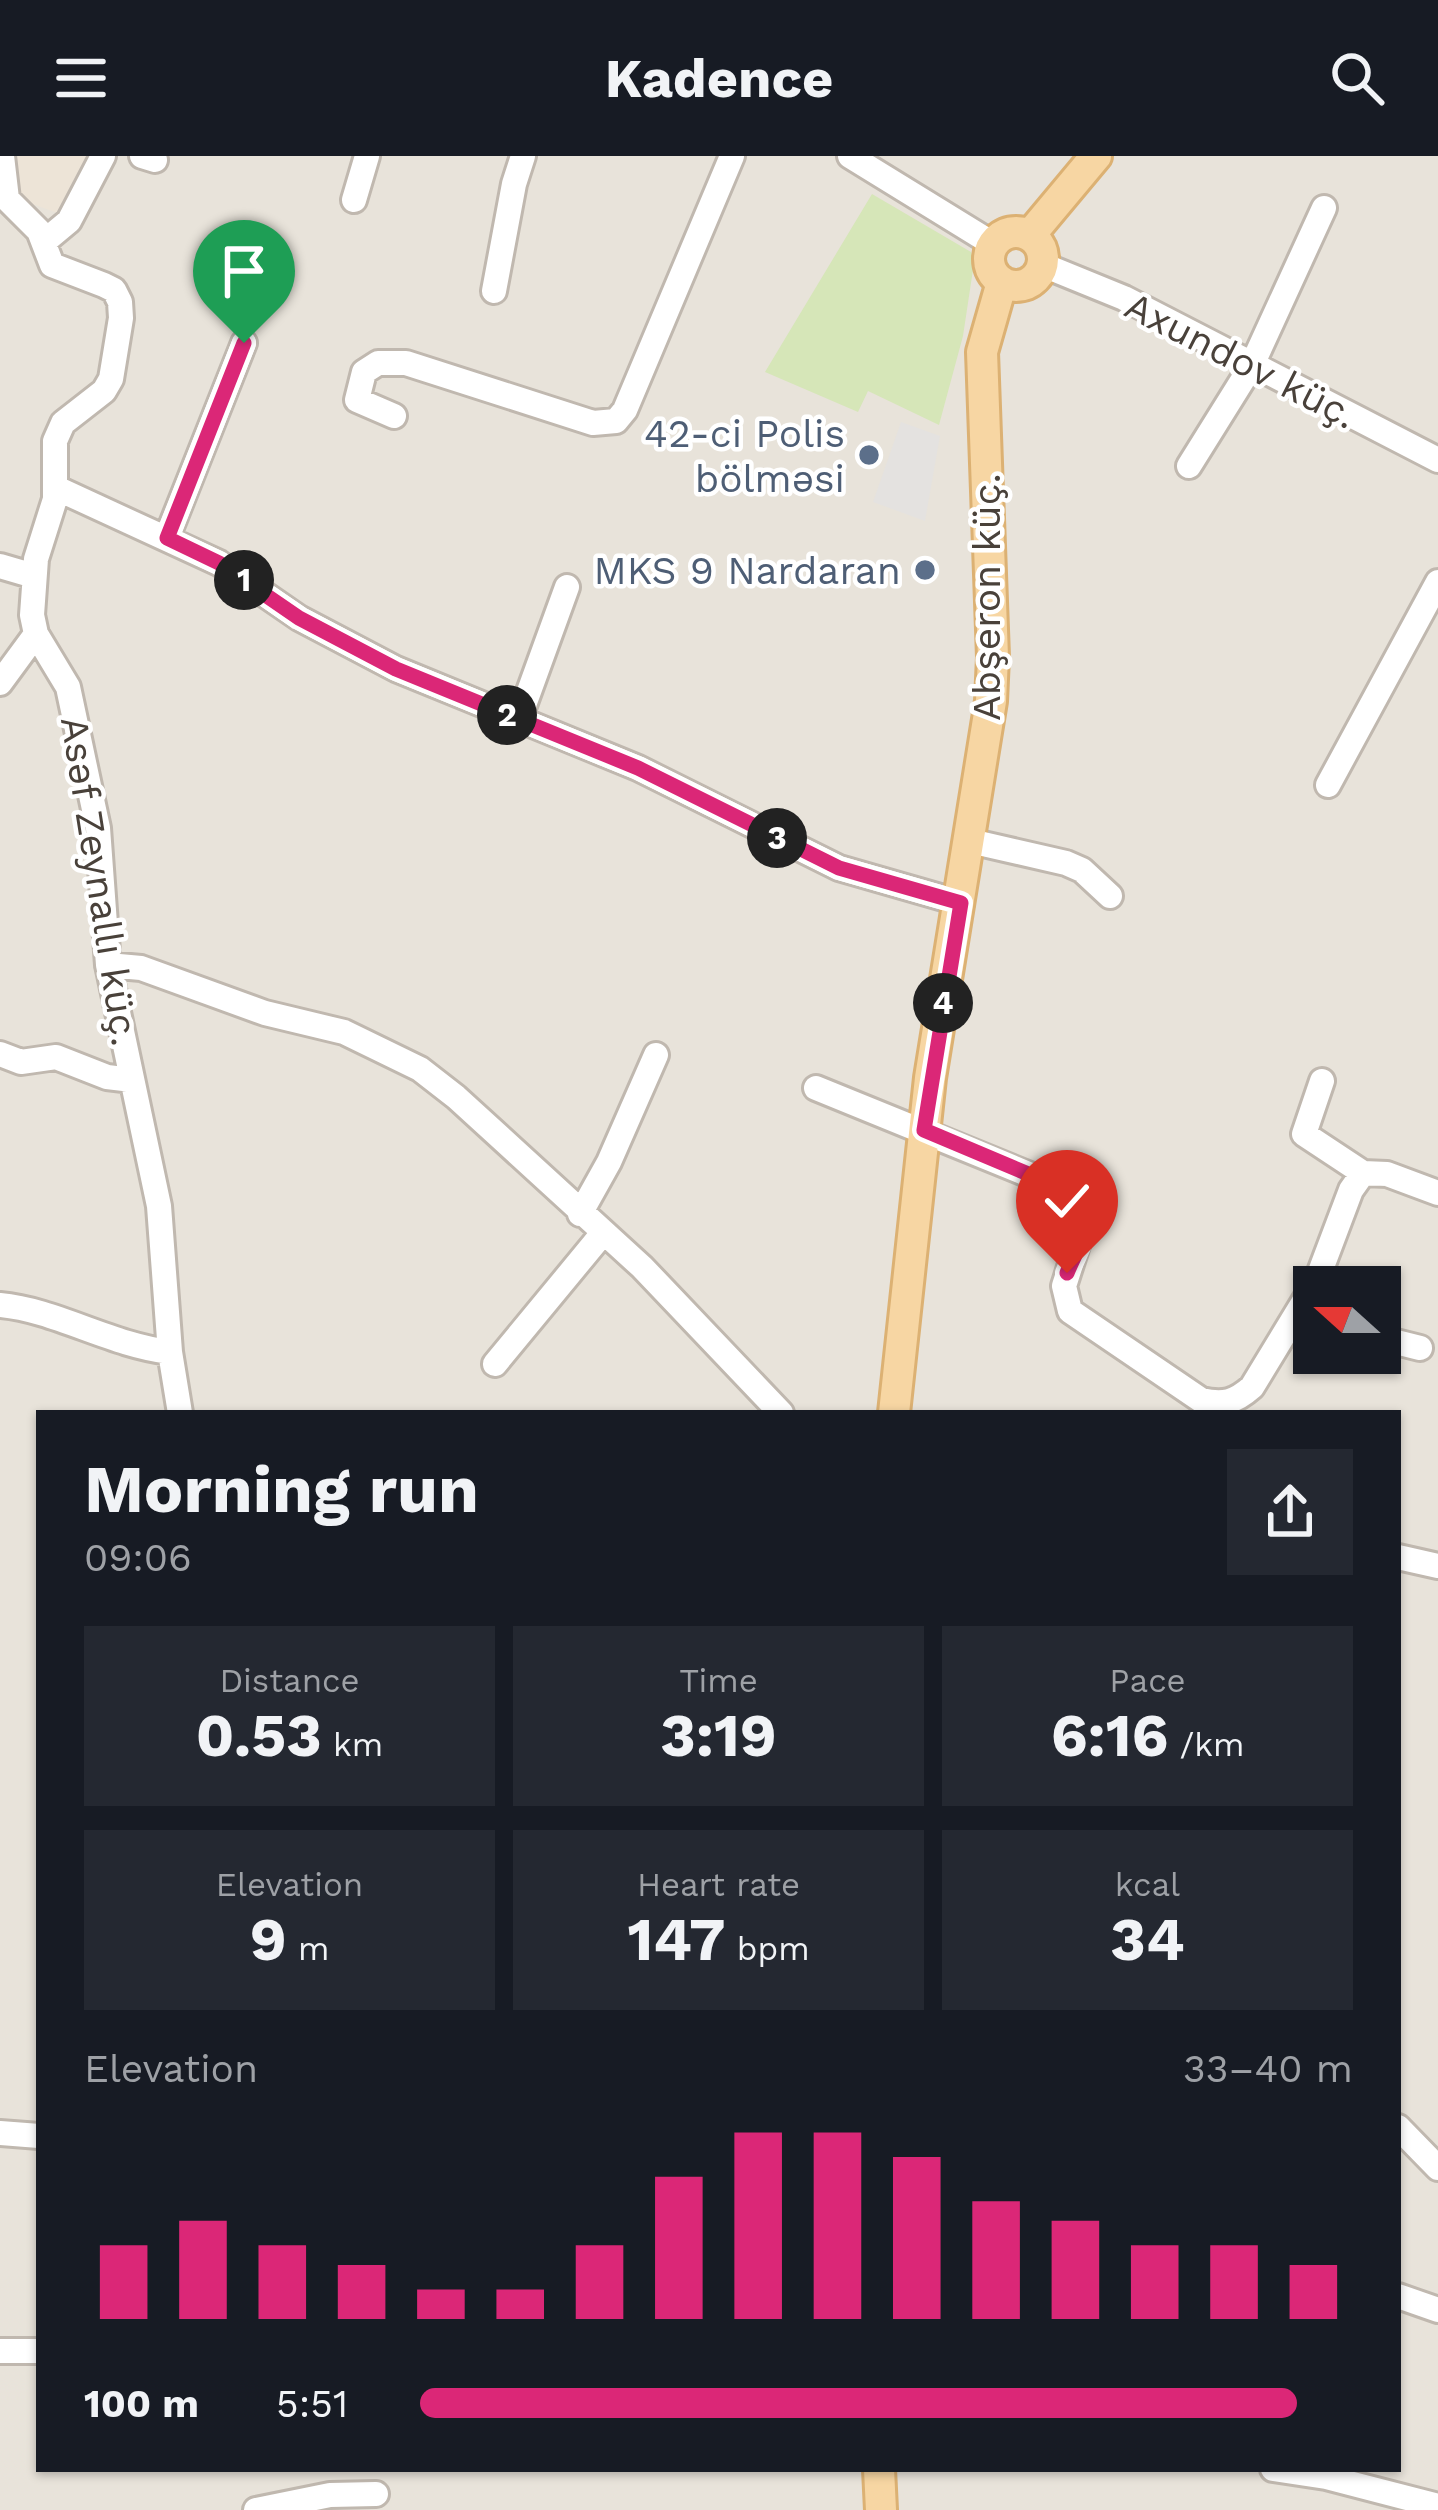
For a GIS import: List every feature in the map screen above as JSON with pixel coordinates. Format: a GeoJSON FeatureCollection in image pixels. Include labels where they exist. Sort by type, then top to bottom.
{"type":"FeatureCollection","features":[{"type":"Feature","properties":{"kind":"main road"},"geometry":{"type":"LineString","coordinates":[[1030,236],[1096,156]]}},
{"type":"Feature","properties":{"kind":"main road"},"geometry":{"type":"LineString","coordinates":[[1014,231],[1030,236],[1041,248],[1042,265],[1027,284],[1002,282],[991,269],[993,244],[1014,231]]}},
{"type":"Feature","properties":{"kind":"main road","name":"Abşeron küç."},"geometry":{"type":"LineString","coordinates":[[893,1410],[924,1130],[993,677],[982,352],[1002,282]]}},
{"type":"Feature","properties":{"kind":"main road"},"geometry":{"type":"LineString","coordinates":[[879,2472],[881,2510]]}},
{"type":"Feature","properties":{"kind":"street","name":"Asəf Zeynallı küç."},"geometry":{"type":"LineString","coordinates":[[2,156],[7,199],[31,221],[52,265],[114,290],[122,318],[108,386],[69,416],[58,432],[53,451],[56,488],[34,576],[32,615],[36,634],[68,687],[98,829],[108,965],[159,1206],[170,1352],[180,1410]]}},
{"type":"Feature","properties":{"kind":"street"},"geometry":{"type":"LineString","coordinates":[[45,242],[69,221],[103,156]]}},
{"type":"Feature","properties":{"kind":"street"},"geometry":{"type":"LineString","coordinates":[[354,200],[367,156]]}},
{"type":"Feature","properties":{"kind":"street"},"geometry":{"type":"LineString","coordinates":[[494,290],[523,156]]}},
{"type":"Feature","properties":{"kind":"street"},"geometry":{"type":"LineString","coordinates":[[394,416],[357,400],[364,372],[378,363],[406,363],[593,422],[616,421],[625,410],[732,156]]}},
{"type":"Feature","properties":{"kind":"street"},"geometry":{"type":"LineString","coordinates":[[850,156],[993,244]]}},
{"type":"Feature","properties":{"kind":"street"},"geometry":{"type":"LineString","coordinates":[[1190,466],[1252,365],[1324,208]]}},
{"type":"Feature","properties":{"kind":"street","name":"Axundov küç."},"geometry":{"type":"LineString","coordinates":[[1042,265],[1124,298],[1438,460]]}},
{"type":"Feature","properties":{"kind":"street"},"geometry":{"type":"LineString","coordinates":[[167,538],[244,343]]}},
{"type":"Feature","properties":{"kind":"street"},"geometry":{"type":"LineString","coordinates":[[56,488],[219,563],[299,618],[396,669],[638,768],[839,868],[961,903]]}},
{"type":"Feature","properties":{"kind":"street"},"geometry":{"type":"LineString","coordinates":[[0,566],[34,576]]}},
{"type":"Feature","properties":{"kind":"street"},"geometry":{"type":"LineString","coordinates":[[1328,785],[1438,582]]}},
{"type":"Feature","properties":{"kind":"street"},"geometry":{"type":"LineString","coordinates":[[519,719],[567,587]]}},
{"type":"Feature","properties":{"kind":"street"},"geometry":{"type":"LineString","coordinates":[[0,683],[36,634]]}},
{"type":"Feature","properties":{"kind":"street"},"geometry":{"type":"LineString","coordinates":[[970,842],[1066,862],[1110,896]]}},
{"type":"Feature","properties":{"kind":"street"},"geometry":{"type":"LineString","coordinates":[[108,965],[141,968],[265,1013],[344,1032],[420,1069],[456,1096],[642,1267],[778,1410]]}},
{"type":"Feature","properties":{"kind":"street"},"geometry":{"type":"LineString","coordinates":[[0,1054],[21,1062],[56,1057],[107,1077],[132,1080]]}},
{"type":"Feature","properties":{"kind":"street"},"geometry":{"type":"LineString","coordinates":[[580,1214],[609,1162],[656,1054]]}},
{"type":"Feature","properties":{"kind":"street"},"geometry":{"type":"LineString","coordinates":[[1322,1081],[1304,1134],[1363,1173],[1387,1174],[1438,1193]]}},
{"type":"Feature","properties":{"kind":"street"},"geometry":{"type":"LineString","coordinates":[[816,1088],[1064,1189],[1080,1200],[1088,1214],[1064,1286],[1070,1311],[1201,1400],[1219,1404],[1237,1400],[1293,1331]]}},
{"type":"Feature","properties":{"kind":"street"},"geometry":{"type":"LineString","coordinates":[[1324,1266],[1351,1190],[1363,1173]]}},
{"type":"Feature","properties":{"kind":"street"},"geometry":{"type":"LineString","coordinates":[[495,1364],[603,1233]]}},
{"type":"Feature","properties":{"kind":"street"},"geometry":{"type":"LineString","coordinates":[[0,1305],[18,1306],[118,1343],[170,1352]]}},
{"type":"Feature","properties":{"kind":"street"},"geometry":{"type":"LineString","coordinates":[[1401,1343],[1420,1348]]}},
{"type":"Feature","properties":{"kind":"street"},"geometry":{"type":"LineString","coordinates":[[1401,1557],[1438,1566]]}},
{"type":"Feature","properties":{"kind":"street"},"geometry":{"type":"LineString","coordinates":[[1401,2130],[1438,2168]]}},
{"type":"Feature","properties":{"kind":"street"},"geometry":{"type":"LineString","coordinates":[[0,2133],[36,2136]]}},
{"type":"Feature","properties":{"kind":"street"},"geometry":{"type":"LineString","coordinates":[[1401,2297],[1438,2310]]}},
{"type":"Feature","properties":{"kind":"street"},"geometry":{"type":"LineString","coordinates":[[0,2351],[36,2351]]}},
{"type":"Feature","properties":{"kind":"street"},"geometry":{"type":"LineString","coordinates":[[1293,2472],[1438,2506]]}},
{"type":"Feature","properties":{"kind":"street"},"geometry":{"type":"LineString","coordinates":[[256,2510],[376,2491]]}},
{"type":"Feature","properties":{"kind":"shaded area"},"geometry":{"type":"Polygon","coordinates":[[[0,156],[1438,156],[1438,2510],[0,2510],[0,156]]]}},
{"type":"Feature","properties":{"kind":"shaded area"},"geometry":{"type":"Polygon","coordinates":[[[12,156],[95,156],[63,215],[13,197],[12,156]]]}},
{"type":"Feature","properties":{"kind":"shaded area"},"geometry":{"type":"Polygon","coordinates":[[[901,422],[940,436],[925,521],[873,502],[901,422]]]}},
{"type":"Feature","properties":{"kind":"green space"},"geometry":{"type":"Polygon","coordinates":[[[872,194],[971,252],[974,263],[963,336],[939,425],[868,391],[858,412],[765,372],[872,194]]]}},
{"type":"Feature","properties":{"kind":"place","name":"42-ci Polis bölməsi"},"geometry":{"type":"Point","coordinates":[869,455]}},
{"type":"Feature","properties":{"kind":"place","name":"MKS 9 Nardaran"},"geometry":{"type":"Point","coordinates":[925,570]}},
{"type":"Feature","properties":{"kind":"route"},"geometry":{"type":"LineString","coordinates":[[244,343],[167,538],[219,563],[299,618],[396,669],[638,768],[839,868],[961,903],[924,1130],[1080,1200],[1088,1214],[1086,1228],[1067,1273]]}}]}
